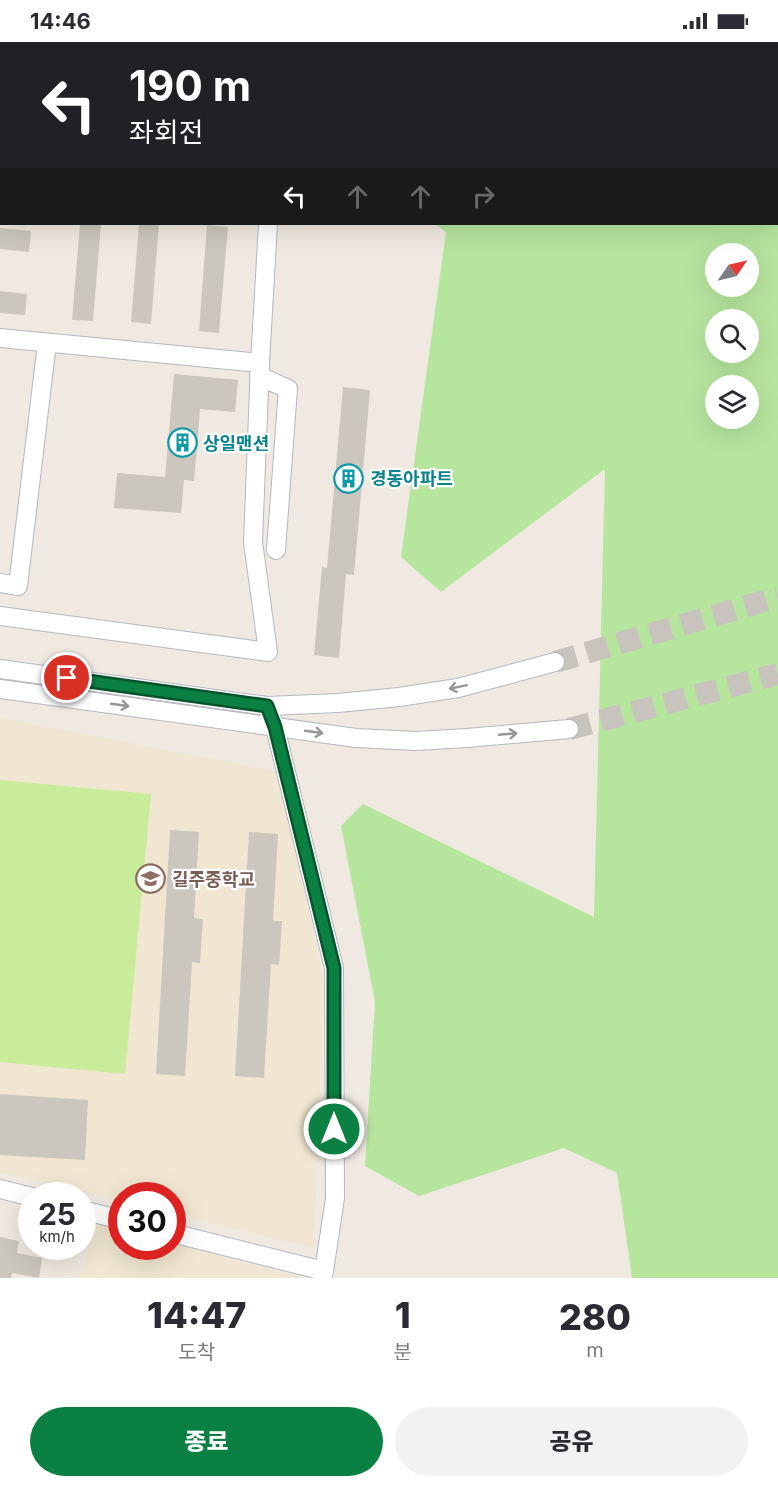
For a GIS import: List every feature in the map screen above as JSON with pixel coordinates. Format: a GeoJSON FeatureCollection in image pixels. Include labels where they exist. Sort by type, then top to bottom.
{"type":"FeatureCollection","features":[{"type":"Feature","properties":{"kind":"street"},"geometry":{"type":"LineString","coordinates":[[0,616],[268,652],[254,542],[259,369],[268,225]]}},
{"type":"Feature","properties":{"kind":"street"},"geometry":{"type":"LineString","coordinates":[[0,338],[259,369],[288,389],[276,550]]}},
{"type":"Feature","properties":{"kind":"street"},"geometry":{"type":"LineString","coordinates":[[0,583],[18,586],[47,343]]}},
{"type":"Feature","properties":{"kind":"street"},"geometry":{"type":"LineString","coordinates":[[0,669],[267,706],[338,703],[458,688],[555,662]]}},
{"type":"Feature","properties":{"kind":"street"},"geometry":{"type":"LineString","coordinates":[[0,689],[356,738],[416,741],[568,729]]}},
{"type":"Feature","properties":{"kind":"street"},"geometry":{"type":"LineString","coordinates":[[186,1237],[323,1274],[334,1198],[334,968],[275,727],[267,706]]}},
{"type":"Feature","properties":{"kind":"street"},"geometry":{"type":"LineString","coordinates":[[0,1189],[18,1194]]}},
{"type":"Feature","properties":{"kind":"shaded area","name":"길주중학교"},"geometry":{"type":"Polygon","coordinates":[[[0,718],[281,772],[324,985],[314,1248],[186,1217],[186,1182],[108,1182],[108,1198],[96,1195],[96,1182],[42,1182],[0,1172],[0,718]]]}},
{"type":"Feature","properties":{"kind":"shaded area"},"geometry":{"type":"Polygon","coordinates":[[[96,1223],[108,1226],[108,1260],[186,1260],[186,1247],[302,1278],[80,1278],[85,1260],[96,1260],[96,1223]]]}},
{"type":"Feature","properties":{"kind":"green space"},"geometry":{"type":"Polygon","coordinates":[[[436,225],[778,225],[778,1278],[632,1278],[617,1173],[564,1148],[419,1196],[365,1166],[375,1002],[341,826],[363,804],[594,917],[605,469],[441,592],[401,557],[446,232],[436,225]]]}},
{"type":"Feature","properties":{"kind":"green space"},"geometry":{"type":"Polygon","coordinates":[[[0,780],[151,794],[125,1074],[0,1062],[0,780]]]}},
{"type":"Feature","properties":{"kind":"building"},"geometry":{"type":"Polygon","coordinates":[[[80,225],[101,225],[93,321],[72,320],[80,225]]]}},
{"type":"Feature","properties":{"kind":"building"},"geometry":{"type":"Polygon","coordinates":[[[139,225],[159,225],[151,324],[131,322],[139,225]]]}},
{"type":"Feature","properties":{"kind":"building"},"geometry":{"type":"Polygon","coordinates":[[[207,225],[228,227],[219,333],[199,331],[207,225]]]}},
{"type":"Feature","properties":{"kind":"building"},"geometry":{"type":"Polygon","coordinates":[[[0,228],[31,231],[29,252],[0,249],[0,228]]]}},
{"type":"Feature","properties":{"kind":"building"},"geometry":{"type":"Polygon","coordinates":[[[0,291],[27,294],[25,315],[0,313],[0,291]]]}},
{"type":"Feature","properties":{"kind":"building","name":"상일맨션"},"geometry":{"type":"Polygon","coordinates":[[[174,374],[238,380],[235,412],[200,409],[194,481],[184,480],[181,513],[114,508],[117,473],[165,477],[174,374]]]}},
{"type":"Feature","properties":{"kind":"building","name":"경동아파트"},"geometry":{"type":"Polygon","coordinates":[[[343,387],[370,390],[354,575],[346,574],[339,658],[314,655],[322,567],[327,568],[343,387]]]}},
{"type":"Feature","properties":{"kind":"building"},"geometry":{"type":"Polygon","coordinates":[[[170,830],[199,832],[194,918],[203,919],[200,963],[192,962],[185,1076],[156,1074],[170,830]]]}},
{"type":"Feature","properties":{"kind":"building"},"geometry":{"type":"Polygon","coordinates":[[[249,832],[278,834],[273,921],[282,921],[279,965],[271,964],[264,1078],[235,1076],[249,832]]]}},
{"type":"Feature","properties":{"kind":"building"},"geometry":{"type":"Polygon","coordinates":[[[0,1094],[88,1100],[85,1160],[0,1155],[0,1094]]]}},
{"type":"Feature","properties":{"kind":"building"},"geometry":{"type":"Polygon","coordinates":[[[0,1237],[18,1241],[18,1260],[42,1260],[39,1278],[12,1273],[11,1278],[0,1278],[0,1237]]]}},
{"type":"Feature","properties":{"kind":"tunnel"},"geometry":{"type":"LineString","coordinates":[[555,662],[778,597]]}},
{"type":"Feature","properties":{"kind":"tunnel"},"geometry":{"type":"LineString","coordinates":[[569,729],[778,674]]}},
{"type":"Feature","properties":{"kind":"place","name":"상일맨션"},"geometry":{"type":"Point","coordinates":[182,443]}},
{"type":"Feature","properties":{"kind":"place","name":"경동아파트"},"geometry":{"type":"Point","coordinates":[349,478]}},
{"type":"Feature","properties":{"kind":"place","name":"길주중학교"},"geometry":{"type":"Point","coordinates":[151,879]}},
{"type":"Feature","properties":{"kind":"route"},"geometry":{"type":"LineString","coordinates":[[67,678],[267,706],[275,727],[334,968],[334,1129]]}}]}
